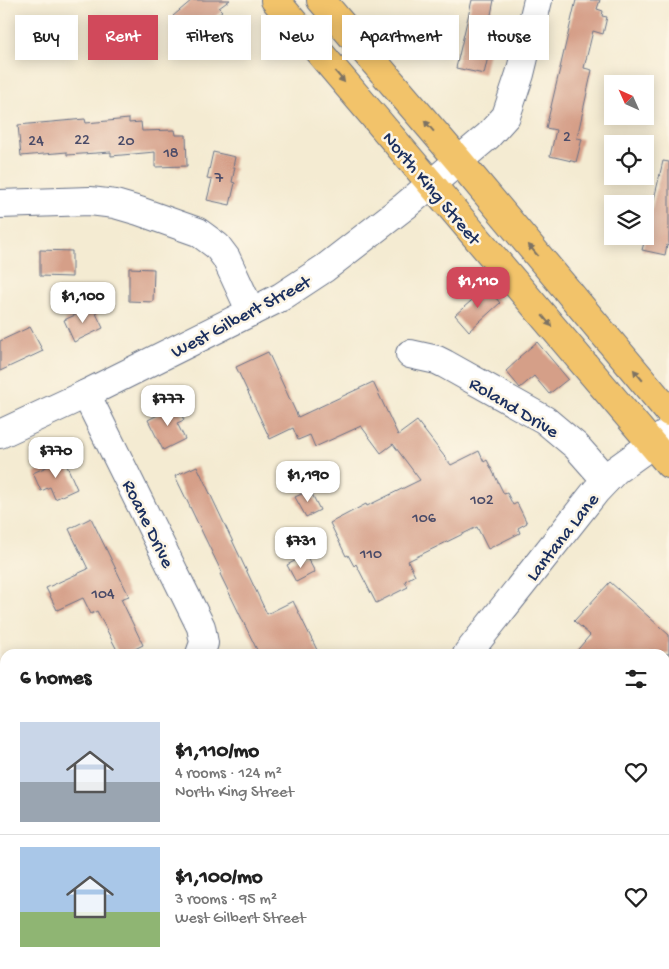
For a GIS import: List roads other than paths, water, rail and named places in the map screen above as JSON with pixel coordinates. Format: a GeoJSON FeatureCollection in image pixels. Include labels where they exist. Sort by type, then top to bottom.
{"type":"FeatureCollection","features":[{"type":"Feature","properties":{"kind":"main road","name":"North King Street"},"geometry":{"type":"LineString","coordinates":[[275,0],[431,184],[663,447]]}},
{"type":"Feature","properties":{"kind":"main road","name":"North King Street"},"geometry":{"type":"LineString","coordinates":[[321,0],[459,161],[669,412]]}},
{"type":"Feature","properties":{"kind":"street","name":"West Gilbert Street"},"geometry":{"type":"LineString","coordinates":[[0,434],[86,394],[281,297],[325,268],[431,184],[488,136],[506,116],[520,74],[538,0]]}},
{"type":"Feature","properties":{"kind":"street"},"geometry":{"type":"LineString","coordinates":[[0,204],[90,201],[115,204],[198,232],[217,246],[226,258],[252,312]]}},
{"type":"Feature","properties":{"kind":"street","name":"Roland Drive"},"geometry":{"type":"LineString","coordinates":[[410,354],[437,360],[545,420],[576,446],[606,480]]}},
{"type":"Feature","properties":{"kind":"street","name":"Roane Drive"},"geometry":{"type":"LineString","coordinates":[[86,394],[201,627],[204,643],[202,649]]}},
{"type":"Feature","properties":{"kind":"street","name":"Lantana Lane"},"geometry":{"type":"LineString","coordinates":[[471,649],[606,480],[663,447]]}}]}
